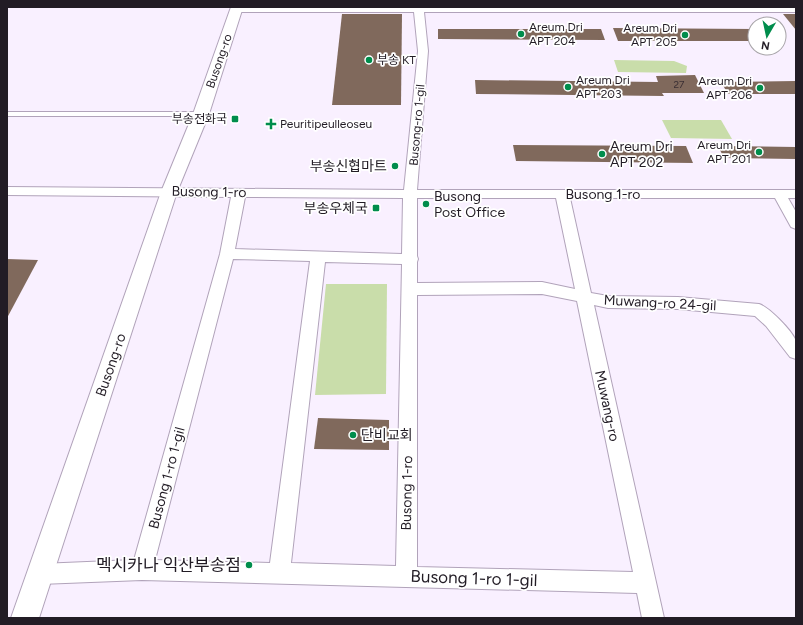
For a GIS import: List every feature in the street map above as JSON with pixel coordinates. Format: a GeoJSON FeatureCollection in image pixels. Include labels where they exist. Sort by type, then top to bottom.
{"type":"FeatureCollection","features":[{"type":"Feature","properties":{"kind":"street"},"geometry":{"type":"LineString","coordinates":[[236,8],[419,7],[796,9]]}},
{"type":"Feature","properties":{"kind":"street","name":"Busong-ro 1-gil"},"geometry":{"type":"LineString","coordinates":[[410,194],[423,51],[419,7]]}},
{"type":"Feature","properties":{"kind":"street","name":"Busong-ro"},"geometry":{"type":"LineString","coordinates":[[25,618],[169,192],[200,114],[236,8]]}},
{"type":"Feature","properties":{"kind":"street","name":"Busong 1-ro"},"geometry":{"type":"LineString","coordinates":[[7,191],[410,194],[796,194]]}},
{"type":"Feature","properties":{"kind":"street","name":"Busong 1-ro 1-gil"},"geometry":{"type":"LineString","coordinates":[[239,193],[227,254],[142,570],[645,583]]}},
{"type":"Feature","properties":{"kind":"street","name":"Busong 1-ro"},"geometry":{"type":"LineString","coordinates":[[406,577],[411,259],[410,194]]}},
{"type":"Feature","properties":{"kind":"street","name":"Muwang-ro"},"geometry":{"type":"LineString","coordinates":[[562,194],[653,618]]}},
{"type":"Feature","properties":{"kind":"street"},"geometry":{"type":"LineString","coordinates":[[779,194],[796,224]]}},
{"type":"Feature","properties":{"kind":"street"},"geometry":{"type":"LineString","coordinates":[[227,254],[318,258],[411,259]]}},
{"type":"Feature","properties":{"kind":"street"},"geometry":{"type":"LineString","coordinates":[[279,574],[318,258]]}},
{"type":"Feature","properties":{"kind":"street","name":"Muwang-ro 24-gil"},"geometry":{"type":"LineString","coordinates":[[410,290],[542,288],[608,302],[678,303],[759,310],[772,322],[796,352]]}},
{"type":"Feature","properties":{"kind":"street"},"geometry":{"type":"LineString","coordinates":[[40,574],[142,570]]}},
{"type":"Feature","properties":{"kind":"lane"},"geometry":{"type":"LineString","coordinates":[[7,114],[200,114]]}},
{"type":"Feature","properties":{"kind":"green space"},"geometry":{"type":"Polygon","coordinates":[[[614,60],[674,61],[687,66],[686,73],[618,72],[614,60]]]}},
{"type":"Feature","properties":{"kind":"green space"},"geometry":{"type":"Polygon","coordinates":[[[662,120],[721,120],[732,139],[671,138],[662,120]]]}},
{"type":"Feature","properties":{"kind":"green space"},"geometry":{"type":"Polygon","coordinates":[[[326,284],[387,284],[386,394],[315,395],[326,284]]]}},
{"type":"Feature","properties":{"kind":"building","name":"부송 KT"},"geometry":{"type":"Polygon","coordinates":[[[342,14],[402,14],[401,105],[332,105],[342,14]]]}},
{"type":"Feature","properties":{"kind":"building"},"geometry":{"type":"Polygon","coordinates":[[[783,14],[796,14],[796,30],[787,19],[787,16],[783,14]]]}},
{"type":"Feature","properties":{"kind":"building","name":"Areum Dri APT 205"},"geometry":{"type":"Polygon","coordinates":[[[613,28],[747,29],[747,41],[618,41],[613,28]]]}},
{"type":"Feature","properties":{"kind":"building","name":"Areum Dri APT 204"},"geometry":{"type":"Polygon","coordinates":[[[438,29],[601,29],[605,40],[438,39],[438,29]]]}},
{"type":"Feature","properties":{"kind":"building","name":"Areum Dri APT 203"},"geometry":{"type":"Polygon","coordinates":[[[695,75],[704,93],[662,93],[664,96],[476,94],[475,80],[658,82],[656,76],[695,75]]]}},
{"type":"Feature","properties":{"kind":"building","name":"Areum Dri APT 206"},"geometry":{"type":"Polygon","coordinates":[[[796,81],[796,94],[728,94],[721,82],[796,81]]]}},
{"type":"Feature","properties":{"kind":"building","name":"Areum Dri APT 202"},"geometry":{"type":"Polygon","coordinates":[[[513,145],[686,146],[693,163],[516,161],[513,145]]]}},
{"type":"Feature","properties":{"kind":"building","name":"Areum Dri APT 201"},"geometry":{"type":"Polygon","coordinates":[[[718,146],[796,147],[796,159],[724,158],[718,146]]]}},
{"type":"Feature","properties":{"kind":"building"},"geometry":{"type":"Polygon","coordinates":[[[7,259],[38,260],[7,318],[7,259]]]}},
{"type":"Feature","properties":{"kind":"building","name":"단비교회"},"geometry":{"type":"Polygon","coordinates":[[[318,418],[389,420],[389,450],[314,449],[318,418]]]}},
{"type":"Feature","properties":{"kind":"place","name":"Areum Dri APT 204"},"geometry":{"type":"Point","coordinates":[521,34]}},
{"type":"Feature","properties":{"kind":"place","name":"Areum Dri APT 205"},"geometry":{"type":"Point","coordinates":[685,35]}},
{"type":"Feature","properties":{"kind":"place","name":"부송 KT"},"geometry":{"type":"Point","coordinates":[369,60]}},
{"type":"Feature","properties":{"kind":"place","name":"Areum Dri APT 203"},"geometry":{"type":"Point","coordinates":[568,87]}},
{"type":"Feature","properties":{"kind":"place","name":"Areum Dri APT 206"},"geometry":{"type":"Point","coordinates":[760,88]}},
{"type":"Feature","properties":{"kind":"place","name":"부송전화국"},"geometry":{"type":"Point","coordinates":[235,119]}},
{"type":"Feature","properties":{"kind":"place","name":"Peuritipeulleoseu"},"geometry":{"type":"Point","coordinates":[271,124]}},
{"type":"Feature","properties":{"kind":"place","name":"Areum Dri APT 201"},"geometry":{"type":"Point","coordinates":[759,152]}},
{"type":"Feature","properties":{"kind":"place","name":"Areum Dri APT 202"},"geometry":{"type":"Point","coordinates":[602,154]}},
{"type":"Feature","properties":{"kind":"place","name":"부송신협마트"},"geometry":{"type":"Point","coordinates":[395,166]}},
{"type":"Feature","properties":{"kind":"place","name":"Busong Post Office"},"geometry":{"type":"Point","coordinates":[426,204]}},
{"type":"Feature","properties":{"kind":"place","name":"부송우체국"},"geometry":{"type":"Point","coordinates":[376,208]}},
{"type":"Feature","properties":{"kind":"place","name":"단비교회"},"geometry":{"type":"Point","coordinates":[353,435]}},
{"type":"Feature","properties":{"kind":"place","name":"멕시카나 익산부송점"},"geometry":{"type":"Point","coordinates":[249,565]}}]}
